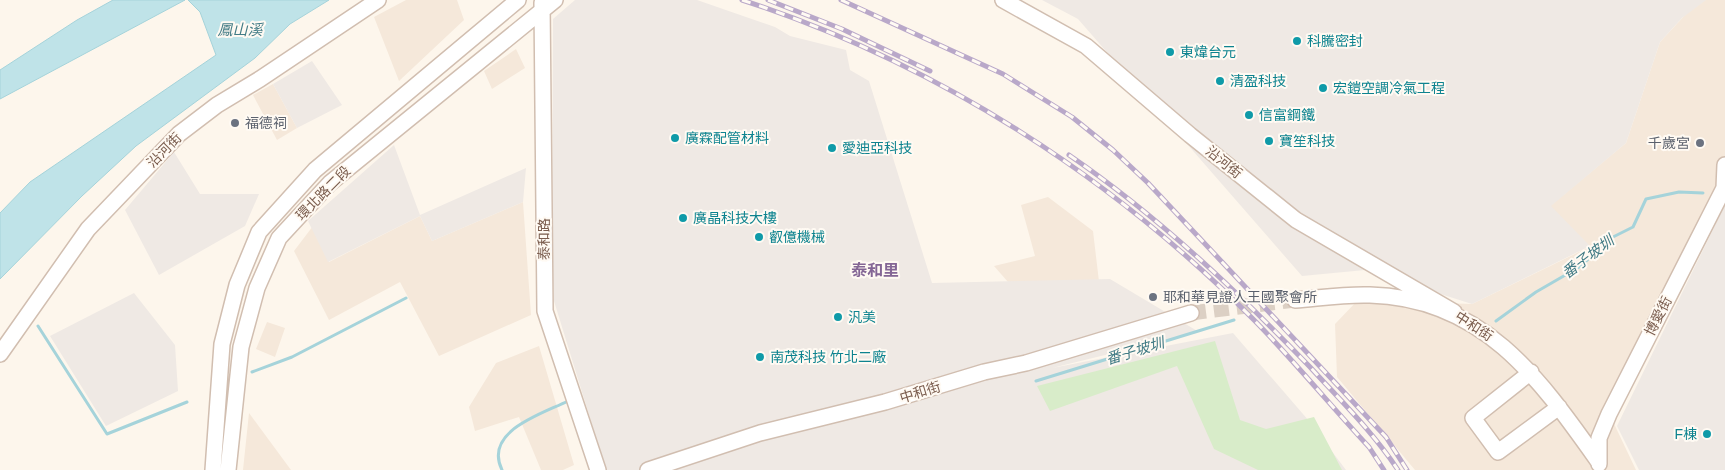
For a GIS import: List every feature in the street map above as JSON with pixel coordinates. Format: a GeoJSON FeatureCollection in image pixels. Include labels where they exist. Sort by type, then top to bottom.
{"type":"FeatureCollection","features":[{"type":"Feature","properties":{"kind":"street","name":"沿河街"},"geometry":{"type":"LineString","coordinates":[[0,354],[88,229],[179,134],[218,105],[378,0]]}},
{"type":"Feature","properties":{"kind":"street","name":"環北路二段"},"geometry":{"type":"LineString","coordinates":[[213,470],[222,344],[237,285],[259,232],[315,170],[518,0]]}},
{"type":"Feature","properties":{"kind":"street","name":"環北路二段"},"geometry":{"type":"LineString","coordinates":[[228,470],[240,347],[257,288],[278,238],[330,183],[542,5],[556,0]]}},
{"type":"Feature","properties":{"kind":"street","name":"沿河街"},"geometry":{"type":"LineString","coordinates":[[1004,0],[1086,46],[1190,135],[1296,220],[1454,312]]}},
{"type":"Feature","properties":{"kind":"street","name":"泰和路"},"geometry":{"type":"LineString","coordinates":[[542,5],[545,311],[598,470]]}},
{"type":"Feature","properties":{"kind":"street","name":"博愛街"},"geometry":{"type":"LineString","coordinates":[[1600,466],[1599,438],[1609,414],[1724,188],[1725,165]]}},
{"type":"Feature","properties":{"kind":"street","name":"中和街"},"geometry":{"type":"LineString","coordinates":[[1295,300],[1372,295],[1406,298],[1454,312],[1503,345],[1531,372],[1559,407],[1600,466]]}},
{"type":"Feature","properties":{"kind":"street","name":"中和街"},"geometry":{"type":"LineString","coordinates":[[648,470],[760,433],[885,402],[984,372],[1051,356],[1191,313]]}},
{"type":"Feature","properties":{"kind":"street"},"geometry":{"type":"LineString","coordinates":[[1531,372],[1473,418],[1498,452],[1559,407]]}},
{"type":"Feature","properties":{"kind":"shaded area"},"geometry":{"type":"Polygon","coordinates":[[[406,0],[457,0],[464,20],[399,81],[374,17],[406,0]]]}},
{"type":"Feature","properties":{"kind":"shaded area"},"geometry":{"type":"Polygon","coordinates":[[[575,0],[697,0],[775,27],[790,36],[846,50],[850,70],[869,81],[932,283],[1110,279],[1199,332],[1052,368],[1233,333],[1309,421],[1346,470],[606,470],[554,301],[552,261],[553,19],[575,0]]]}},
{"type":"Feature","properties":{"kind":"shaded area"},"geometry":{"type":"Polygon","coordinates":[[[1042,0],[1706,0],[1682,18],[1660,42],[1626,143],[1551,206],[1590,246],[1472,304],[1365,270],[1302,276],[1078,19],[1042,0]]]}},
{"type":"Feature","properties":{"kind":"shaded area"},"geometry":{"type":"Polygon","coordinates":[[[1699,0],[1725,0],[1725,189],[1607,409],[1636,470],[1415,470],[1337,377],[1335,324],[1358,300],[1472,304],[1589,247],[1550,206],[1626,143],[1660,42],[1699,0]]]}},
{"type":"Feature","properties":{"kind":"shaded area"},"geometry":{"type":"Polygon","coordinates":[[[516,49],[525,68],[492,89],[484,71],[516,49]]]}},
{"type":"Feature","properties":{"kind":"shaded area"},"geometry":{"type":"Polygon","coordinates":[[[312,61],[342,105],[297,128],[273,84],[312,61]]]}},
{"type":"Feature","properties":{"kind":"shaded area"},"geometry":{"type":"Polygon","coordinates":[[[273,84],[297,128],[277,140],[253,95],[273,84]]]}},
{"type":"Feature","properties":{"kind":"shaded area"},"geometry":{"type":"Polygon","coordinates":[[[394,145],[420,215],[526,168],[523,202],[432,241],[420,216],[328,262],[308,221],[394,145]]]}},
{"type":"Feature","properties":{"kind":"shaded area"},"geometry":{"type":"Polygon","coordinates":[[[174,152],[200,194],[259,194],[245,226],[159,275],[125,210],[174,152]]]}},
{"type":"Feature","properties":{"kind":"shaded area"},"geometry":{"type":"Polygon","coordinates":[[[1048,197],[1093,231],[1100,290],[1015,290],[994,266],[1035,256],[1021,205],[1048,197]]]}},
{"type":"Feature","properties":{"kind":"shaded area"},"geometry":{"type":"Polygon","coordinates":[[[523,202],[531,315],[439,356],[400,282],[329,320],[294,251],[313,226],[329,262],[420,216],[432,241],[523,202]]]}},
{"type":"Feature","properties":{"kind":"shaded area"},"geometry":{"type":"Polygon","coordinates":[[[1725,205],[1725,470],[1639,470],[1617,426],[1725,205]]]}},
{"type":"Feature","properties":{"kind":"shaded area"},"geometry":{"type":"Polygon","coordinates":[[[134,293],[175,345],[178,391],[106,426],[50,336],[134,293]]]}},
{"type":"Feature","properties":{"kind":"shaded area"},"geometry":{"type":"Polygon","coordinates":[[[267,322],[285,328],[275,357],[256,349],[267,322]]]}},
{"type":"Feature","properties":{"kind":"shaded area"},"geometry":{"type":"Polygon","coordinates":[[[539,346],[574,465],[563,470],[541,470],[519,417],[475,431],[469,407],[496,363],[539,346]]]}},
{"type":"Feature","properties":{"kind":"shaded area"},"geometry":{"type":"Polygon","coordinates":[[[249,413],[291,470],[243,470],[249,413]]]}},
{"type":"Feature","properties":{"kind":"green space"},"geometry":{"type":"Polygon","coordinates":[[[1215,341],[1240,420],[1266,429],[1314,417],[1342,470],[1258,470],[1214,449],[1177,366],[1050,411],[1037,386],[1215,341]]]}},
{"type":"Feature","properties":{"kind":"water","name":"鳳山溪"},"geometry":{"type":"Polygon","coordinates":[[[113,0],[185,0],[0,99],[0,70],[77,20],[113,0]]]}},
{"type":"Feature","properties":{"kind":"water","name":"鳳山溪"},"geometry":{"type":"Polygon","coordinates":[[[188,0],[329,0],[290,24],[255,58],[136,146],[82,196],[0,279],[0,213],[30,182],[216,55],[200,12],[188,0]]]}},
{"type":"Feature","properties":{"kind":"waterway","name":"番子坡圳"},"geometry":{"type":"LineString","coordinates":[[1496,321],[1536,292],[1581,266],[1609,239],[1633,227],[1646,199],[1679,192],[1703,193]]}},
{"type":"Feature","properties":{"kind":"waterway"},"geometry":{"type":"LineString","coordinates":[[252,372],[292,357],[406,298]]}},
{"type":"Feature","properties":{"kind":"waterway","name":"番子坡圳"},"geometry":{"type":"LineString","coordinates":[[1036,381],[1234,320]]}},
{"type":"Feature","properties":{"kind":"waterway"},"geometry":{"type":"LineString","coordinates":[[38,326],[107,434],[187,402]]}},
{"type":"Feature","properties":{"kind":"waterway"},"geometry":{"type":"LineString","coordinates":[[502,470],[498,456],[501,445],[508,434],[531,418],[568,401]]}},
{"type":"Feature","properties":{"kind":"tunnel"},"geometry":{"type":"LineString","coordinates":[[1191,313],[1295,300]]}},
{"type":"Feature","properties":{"kind":"railway"},"geometry":{"type":"LineString","coordinates":[[742,0],[814,26],[884,56],[952,91],[1018,130],[1082,173],[1143,219],[1201,269],[1256,322],[1369,447],[1384,470]]}},
{"type":"Feature","properties":{"kind":"railway"},"geometry":{"type":"LineString","coordinates":[[768,0],[842,29],[930,71]]}},
{"type":"Feature","properties":{"kind":"railway"},"geometry":{"type":"LineString","coordinates":[[841,0],[1003,74],[1072,117],[1113,150],[1148,183],[1386,437],[1407,470]]}},
{"type":"Feature","properties":{"kind":"railway"},"geometry":{"type":"LineString","coordinates":[[1069,155],[1134,203],[1225,282],[1282,338],[1345,405],[1378,443],[1398,470]]}},
{"type":"Feature","properties":{"kind":"place","name":"科騰密封"},"geometry":{"type":"Point","coordinates":[1297,41]}},
{"type":"Feature","properties":{"kind":"place","name":"東煒台元"},"geometry":{"type":"Point","coordinates":[1170,52]}},
{"type":"Feature","properties":{"kind":"place","name":"清盈科技"},"geometry":{"type":"Point","coordinates":[1220,81]}},
{"type":"Feature","properties":{"kind":"place","name":"宏鎧空調冷氣工程"},"geometry":{"type":"Point","coordinates":[1323,88]}},
{"type":"Feature","properties":{"kind":"place","name":"信富鋼鐵"},"geometry":{"type":"Point","coordinates":[1249,115]}},
{"type":"Feature","properties":{"kind":"place","name":"福德祠"},"geometry":{"type":"Point","coordinates":[235,123]}},
{"type":"Feature","properties":{"kind":"place","name":"廣霖配管材料"},"geometry":{"type":"Point","coordinates":[675,138]}},
{"type":"Feature","properties":{"kind":"place","name":"寶笙科技"},"geometry":{"type":"Point","coordinates":[1269,141]}},
{"type":"Feature","properties":{"kind":"place","name":"千歲宮"},"geometry":{"type":"Point","coordinates":[1700,143]}},
{"type":"Feature","properties":{"kind":"place","name":"愛迪亞科技"},"geometry":{"type":"Point","coordinates":[832,148]}},
{"type":"Feature","properties":{"kind":"place","name":"廣晶科技大樓"},"geometry":{"type":"Point","coordinates":[683,218]}},
{"type":"Feature","properties":{"kind":"place","name":"叡億機械"},"geometry":{"type":"Point","coordinates":[759,237]}},
{"type":"Feature","properties":{"kind":"place","name":"耶和華見證人王國聚會所"},"geometry":{"type":"Point","coordinates":[1153,297]}},
{"type":"Feature","properties":{"kind":"place","name":"汎美"},"geometry":{"type":"Point","coordinates":[838,317]}},
{"type":"Feature","properties":{"kind":"place","name":"南茂科技 竹北二廠"},"geometry":{"type":"Point","coordinates":[760,357]}},
{"type":"Feature","properties":{"kind":"place","name":"F棟"},"geometry":{"type":"Point","coordinates":[1707,434]}},
{"type":"Feature","properties":{"kind":"district","name":"泰和里"},"geometry":{"type":"Point","coordinates":[875,270]}}]}
